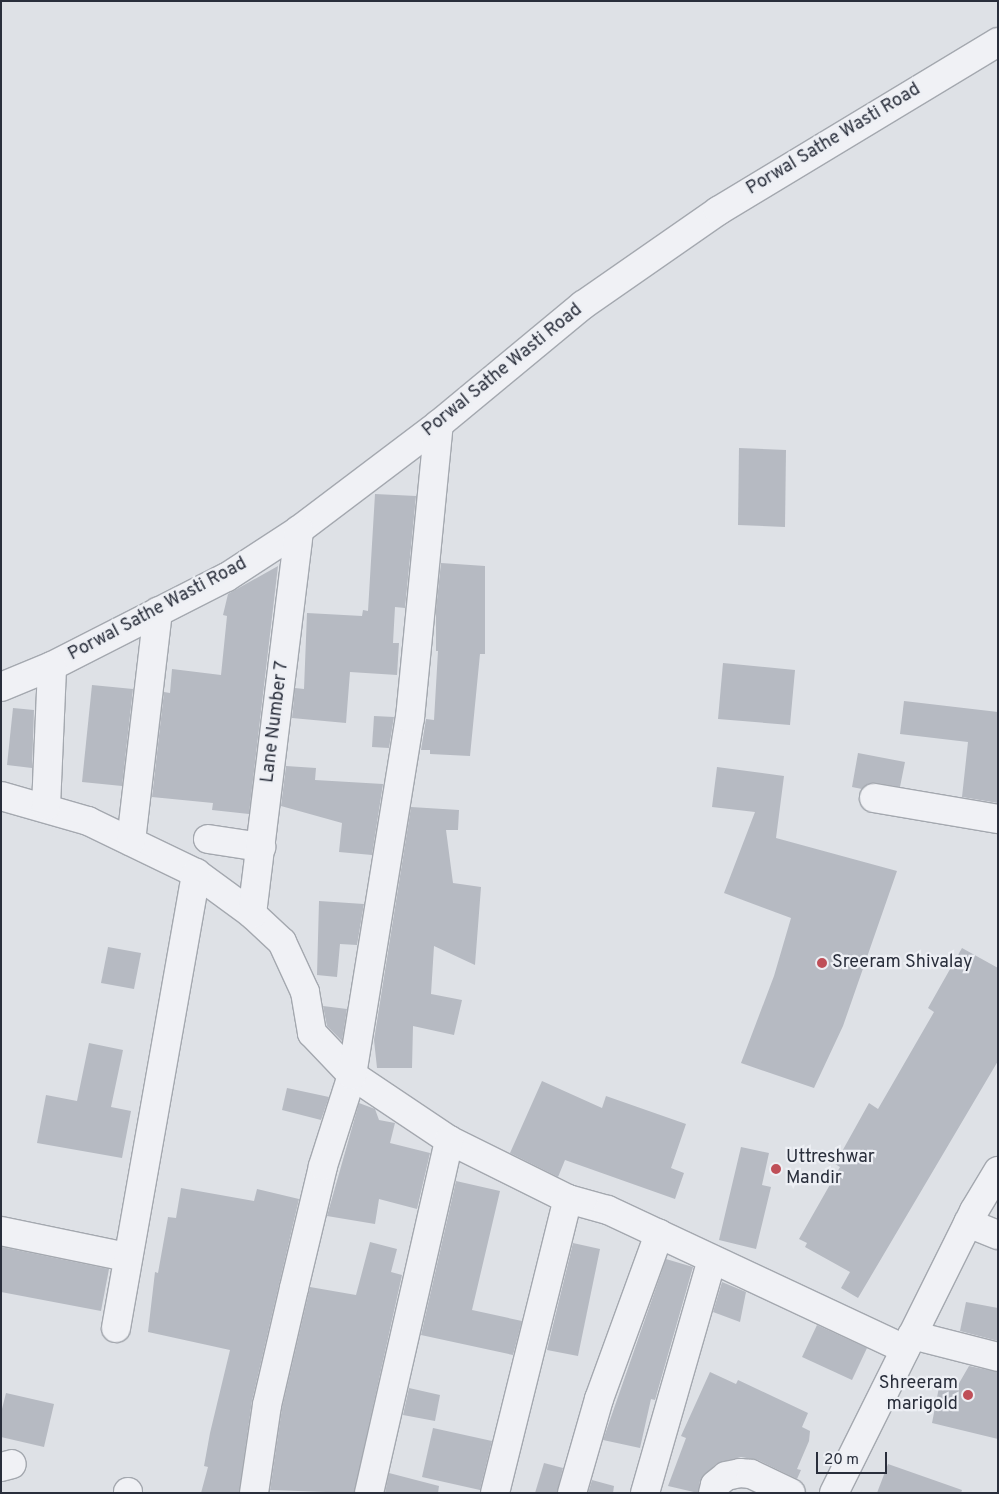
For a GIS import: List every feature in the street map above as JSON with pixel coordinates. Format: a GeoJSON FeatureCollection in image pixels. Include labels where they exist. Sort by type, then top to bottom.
{"type":"FeatureCollection","features":[{"type":"Feature","properties":{"kind":"street","name":"Porwal Sathe Wasti Road"},"geometry":{"type":"LineString","coordinates":[[1,687],[52,666],[227,577],[299,530],[439,424],[583,305],[718,211],[998,42]]}},
{"type":"Feature","properties":{"kind":"street"},"geometry":{"type":"LineString","coordinates":[[254,1493],[267,1405],[294,1288],[323,1166],[352,1075],[410,718],[439,424]]}},
{"type":"Feature","properties":{"kind":"street","name":"Lane Number 7"},"geometry":{"type":"LineString","coordinates":[[252,914],[299,530]]}},
{"type":"Feature","properties":{"kind":"street"},"geometry":{"type":"LineString","coordinates":[[131,841],[158,612]]}},
{"type":"Feature","properties":{"kind":"street"},"geometry":{"type":"LineString","coordinates":[[46,806],[52,666]]}},
{"type":"Feature","properties":{"kind":"street"},"geometry":{"type":"LineString","coordinates":[[1,796],[46,806],[88,820],[196,873],[252,914],[282,942],[305,992],[312,1033],[352,1075],[449,1140],[568,1198],[608,1210],[712,1259],[908,1342],[998,1357]]}},
{"type":"Feature","properties":{"kind":"street"},"geometry":{"type":"LineString","coordinates":[[874,798],[998,819]]}},
{"type":"Feature","properties":{"kind":"street"},"geometry":{"type":"LineString","coordinates":[[208,839],[261,847]]}},
{"type":"Feature","properties":{"kind":"street"},"geometry":{"type":"LineString","coordinates":[[116,1328],[196,873]]}},
{"type":"Feature","properties":{"kind":"street"},"geometry":{"type":"LineString","coordinates":[[369,1493],[449,1140]]}},
{"type":"Feature","properties":{"kind":"street"},"geometry":{"type":"LineString","coordinates":[[834,1493],[968,1223],[998,1171]]}},
{"type":"Feature","properties":{"kind":"street"},"geometry":{"type":"LineString","coordinates":[[495,1493],[568,1198]]}},
{"type":"Feature","properties":{"kind":"street"},"geometry":{"type":"LineString","coordinates":[[968,1223],[998,1235]]}},
{"type":"Feature","properties":{"kind":"street"},"geometry":{"type":"LineString","coordinates":[[1,1231],[127,1257]]}},
{"type":"Feature","properties":{"kind":"street"},"geometry":{"type":"LineString","coordinates":[[572,1493],[599,1399],[658,1234]]}},
{"type":"Feature","properties":{"kind":"street"},"geometry":{"type":"LineString","coordinates":[[645,1493],[712,1259]]}},
{"type":"Feature","properties":{"kind":"street"},"geometry":{"type":"LineString","coordinates":[[713,1493],[715,1485],[726,1476],[740,1473],[751,1474],[791,1493]]}},
{"type":"Feature","properties":{"kind":"building"},"geometry":{"type":"Polygon","coordinates":[[[739,448],[786,450],[785,527],[738,525],[739,448]]]}},
{"type":"Feature","properties":{"kind":"building"},"geometry":{"type":"Polygon","coordinates":[[[375,494],[416,496],[405,608],[395,607],[393,643],[399,643],[397,675],[350,672],[346,723],[292,718],[295,688],[304,689],[307,613],[362,616],[363,610],[368,611],[375,494]]]}},
{"type":"Feature","properties":{"kind":"building"},"geometry":{"type":"Polygon","coordinates":[[[441,563],[485,566],[485,654],[480,654],[470,756],[430,754],[430,750],[421,750],[426,719],[434,720],[438,651],[436,651],[436,609],[441,563]]]}},
{"type":"Feature","properties":{"kind":"building"},"geometry":{"type":"Polygon","coordinates":[[[278,566],[249,814],[212,810],[213,803],[152,797],[164,692],[170,693],[172,669],[221,675],[227,616],[223,615],[228,594],[278,566]]]}},
{"type":"Feature","properties":{"kind":"building"},"geometry":{"type":"Polygon","coordinates":[[[723,663],[795,670],[790,725],[718,719],[723,663]]]}},
{"type":"Feature","properties":{"kind":"building"},"geometry":{"type":"Polygon","coordinates":[[[92,685],[133,689],[122,786],[82,782],[92,685]]]}},
{"type":"Feature","properties":{"kind":"building"},"geometry":{"type":"Polygon","coordinates":[[[904,701],[998,712],[998,803],[962,797],[968,742],[900,734],[904,701]]]}},
{"type":"Feature","properties":{"kind":"building"},"geometry":{"type":"Polygon","coordinates":[[[13,708],[34,710],[32,768],[7,765],[13,708]]]}},
{"type":"Feature","properties":{"kind":"building"},"geometry":{"type":"Polygon","coordinates":[[[374,716],[394,717],[389,748],[372,747],[374,716]]]}},
{"type":"Feature","properties":{"kind":"building"},"geometry":{"type":"Polygon","coordinates":[[[858,753],[905,762],[900,787],[876,783],[862,789],[852,787],[858,753]]]}},
{"type":"Feature","properties":{"kind":"building"},"geometry":{"type":"Polygon","coordinates":[[[286,766],[316,768],[315,780],[383,784],[372,855],[339,852],[342,823],[281,806],[286,766]]]}},
{"type":"Feature","properties":{"kind":"building","name":"Sreeram Shivalay"},"geometry":{"type":"Polygon","coordinates":[[[717,767],[784,776],[776,838],[897,871],[843,1026],[814,1088],[741,1063],[774,976],[791,918],[724,893],[755,812],[712,807],[717,767]]]}},
{"type":"Feature","properties":{"kind":"building"},"geometry":{"type":"Polygon","coordinates":[[[411,807],[459,810],[458,830],[446,830],[453,883],[481,887],[475,965],[434,946],[431,994],[462,1000],[454,1035],[413,1026],[412,1068],[377,1068],[374,1040],[411,807]]]}},
{"type":"Feature","properties":{"kind":"building"},"geometry":{"type":"Polygon","coordinates":[[[319,901],[364,904],[357,945],[340,944],[337,977],[317,975],[319,901]]]}},
{"type":"Feature","properties":{"kind":"building"},"geometry":{"type":"Polygon","coordinates":[[[108,947],[141,953],[134,989],[101,983],[108,947]]]}},
{"type":"Feature","properties":{"kind":"building"},"geometry":{"type":"Polygon","coordinates":[[[962,948],[998,968],[998,1061],[858,1298],[841,1288],[850,1272],[805,1247],[807,1243],[799,1239],[840,1167],[835,1164],[869,1103],[878,1109],[934,1012],[928,1008],[962,948]]]}},
{"type":"Feature","properties":{"kind":"building"},"geometry":{"type":"Polygon","coordinates":[[[323,1006],[347,1009],[342,1041],[327,1026],[323,1006]]]}},
{"type":"Feature","properties":{"kind":"building"},"geometry":{"type":"Polygon","coordinates":[[[89,1043],[123,1050],[111,1107],[131,1111],[122,1158],[37,1143],[46,1095],[77,1101],[89,1043]]]}},
{"type":"Feature","properties":{"kind":"building"},"geometry":{"type":"Polygon","coordinates":[[[542,1081],[602,1108],[606,1096],[686,1124],[671,1168],[684,1173],[675,1199],[565,1160],[558,1177],[510,1153],[542,1081]]]}},
{"type":"Feature","properties":{"kind":"building"},"geometry":{"type":"Polygon","coordinates":[[[287,1088],[329,1097],[321,1120],[282,1110],[287,1088]]]}},
{"type":"Feature","properties":{"kind":"building"},"geometry":{"type":"Polygon","coordinates":[[[359,1103],[375,1109],[379,1120],[395,1123],[390,1143],[430,1153],[417,1209],[379,1199],[375,1224],[327,1216],[359,1103]]]}},
{"type":"Feature","properties":{"kind":"building"},"geometry":{"type":"Polygon","coordinates":[[[741,1147],[769,1153],[762,1185],[771,1187],[756,1249],[719,1240],[741,1147]]]}},
{"type":"Feature","properties":{"kind":"building"},"geometry":{"type":"Polygon","coordinates":[[[456,1181],[500,1191],[472,1310],[522,1321],[513,1355],[421,1335],[456,1181]]]}},
{"type":"Feature","properties":{"kind":"building"},"geometry":{"type":"Polygon","coordinates":[[[181,1188],[254,1201],[257,1189],[299,1199],[252,1401],[239,1493],[201,1493],[208,1467],[204,1466],[210,1433],[230,1350],[148,1332],[155,1272],[158,1273],[168,1217],[176,1218],[181,1188]]]}},
{"type":"Feature","properties":{"kind":"building"},"geometry":{"type":"Polygon","coordinates":[[[370,1242],[397,1249],[391,1272],[402,1275],[354,1493],[270,1490],[282,1408],[310,1287],[356,1295],[370,1242]]]}},
{"type":"Feature","properties":{"kind":"building"},"geometry":{"type":"Polygon","coordinates":[[[573,1243],[600,1249],[578,1356],[547,1350],[573,1243]]]}},
{"type":"Feature","properties":{"kind":"building"},"geometry":{"type":"Polygon","coordinates":[[[2,1247],[109,1269],[101,1311],[1,1292],[2,1247]]]}},
{"type":"Feature","properties":{"kind":"building"},"geometry":{"type":"Polygon","coordinates":[[[666,1259],[693,1267],[655,1400],[651,1399],[640,1448],[603,1440],[666,1259]]]}},
{"type":"Feature","properties":{"kind":"building"},"geometry":{"type":"Polygon","coordinates":[[[722,1282],[746,1292],[740,1322],[713,1312],[722,1282]]]}},
{"type":"Feature","properties":{"kind":"building"},"geometry":{"type":"Polygon","coordinates":[[[966,1302],[998,1308],[998,1341],[960,1331],[966,1302]]]}},
{"type":"Feature","properties":{"kind":"building"},"geometry":{"type":"Polygon","coordinates":[[[817,1325],[867,1348],[852,1380],[802,1357],[817,1325]]]}},
{"type":"Feature","properties":{"kind":"building","name":"Shreeram marigold"},"geometry":{"type":"Polygon","coordinates":[[[969,1366],[998,1372],[998,1439],[932,1423],[941,1377],[958,1385],[969,1366]]]}},
{"type":"Feature","properties":{"kind":"building"},"geometry":{"type":"Polygon","coordinates":[[[710,1372],[736,1384],[738,1380],[808,1413],[802,1427],[810,1431],[809,1441],[797,1469],[801,1470],[797,1479],[758,1460],[741,1457],[716,1464],[700,1481],[698,1493],[668,1486],[686,1438],[681,1436],[710,1372]]]}},
{"type":"Feature","properties":{"kind":"building"},"geometry":{"type":"Polygon","coordinates":[[[409,1388],[440,1395],[435,1421],[403,1415],[409,1388]]]}},
{"type":"Feature","properties":{"kind":"building"},"geometry":{"type":"Polygon","coordinates":[[[6,1393],[54,1404],[44,1447],[1,1437],[1,1413],[6,1393]]]}},
{"type":"Feature","properties":{"kind":"building"},"geometry":{"type":"Polygon","coordinates":[[[433,1428],[492,1441],[480,1490],[422,1477],[433,1428]]]}},
{"type":"Feature","properties":{"kind":"building"},"geometry":{"type":"Polygon","coordinates":[[[544,1463],[563,1468],[557,1493],[535,1493],[544,1463]]]}},
{"type":"Feature","properties":{"kind":"building"},"geometry":{"type":"Polygon","coordinates":[[[888,1464],[962,1490],[961,1493],[877,1493],[888,1464]]]}},
{"type":"Feature","properties":{"kind":"building"},"geometry":{"type":"Polygon","coordinates":[[[389,1473],[439,1486],[438,1493],[385,1493],[389,1473]]]}},
{"type":"Feature","properties":{"kind":"building"},"geometry":{"type":"Polygon","coordinates":[[[592,1480],[614,1486],[613,1493],[588,1493],[592,1480]]]}},
{"type":"Feature","properties":{"kind":"place","name":"Sreeram Shivalay"},"geometry":{"type":"Point","coordinates":[822,963]}},
{"type":"Feature","properties":{"kind":"place","name":"Uttreshwar Mandir"},"geometry":{"type":"Point","coordinates":[776,1169]}},
{"type":"Feature","properties":{"kind":"place","name":"Shreeram marigold"},"geometry":{"type":"Point","coordinates":[968,1395]}}]}
